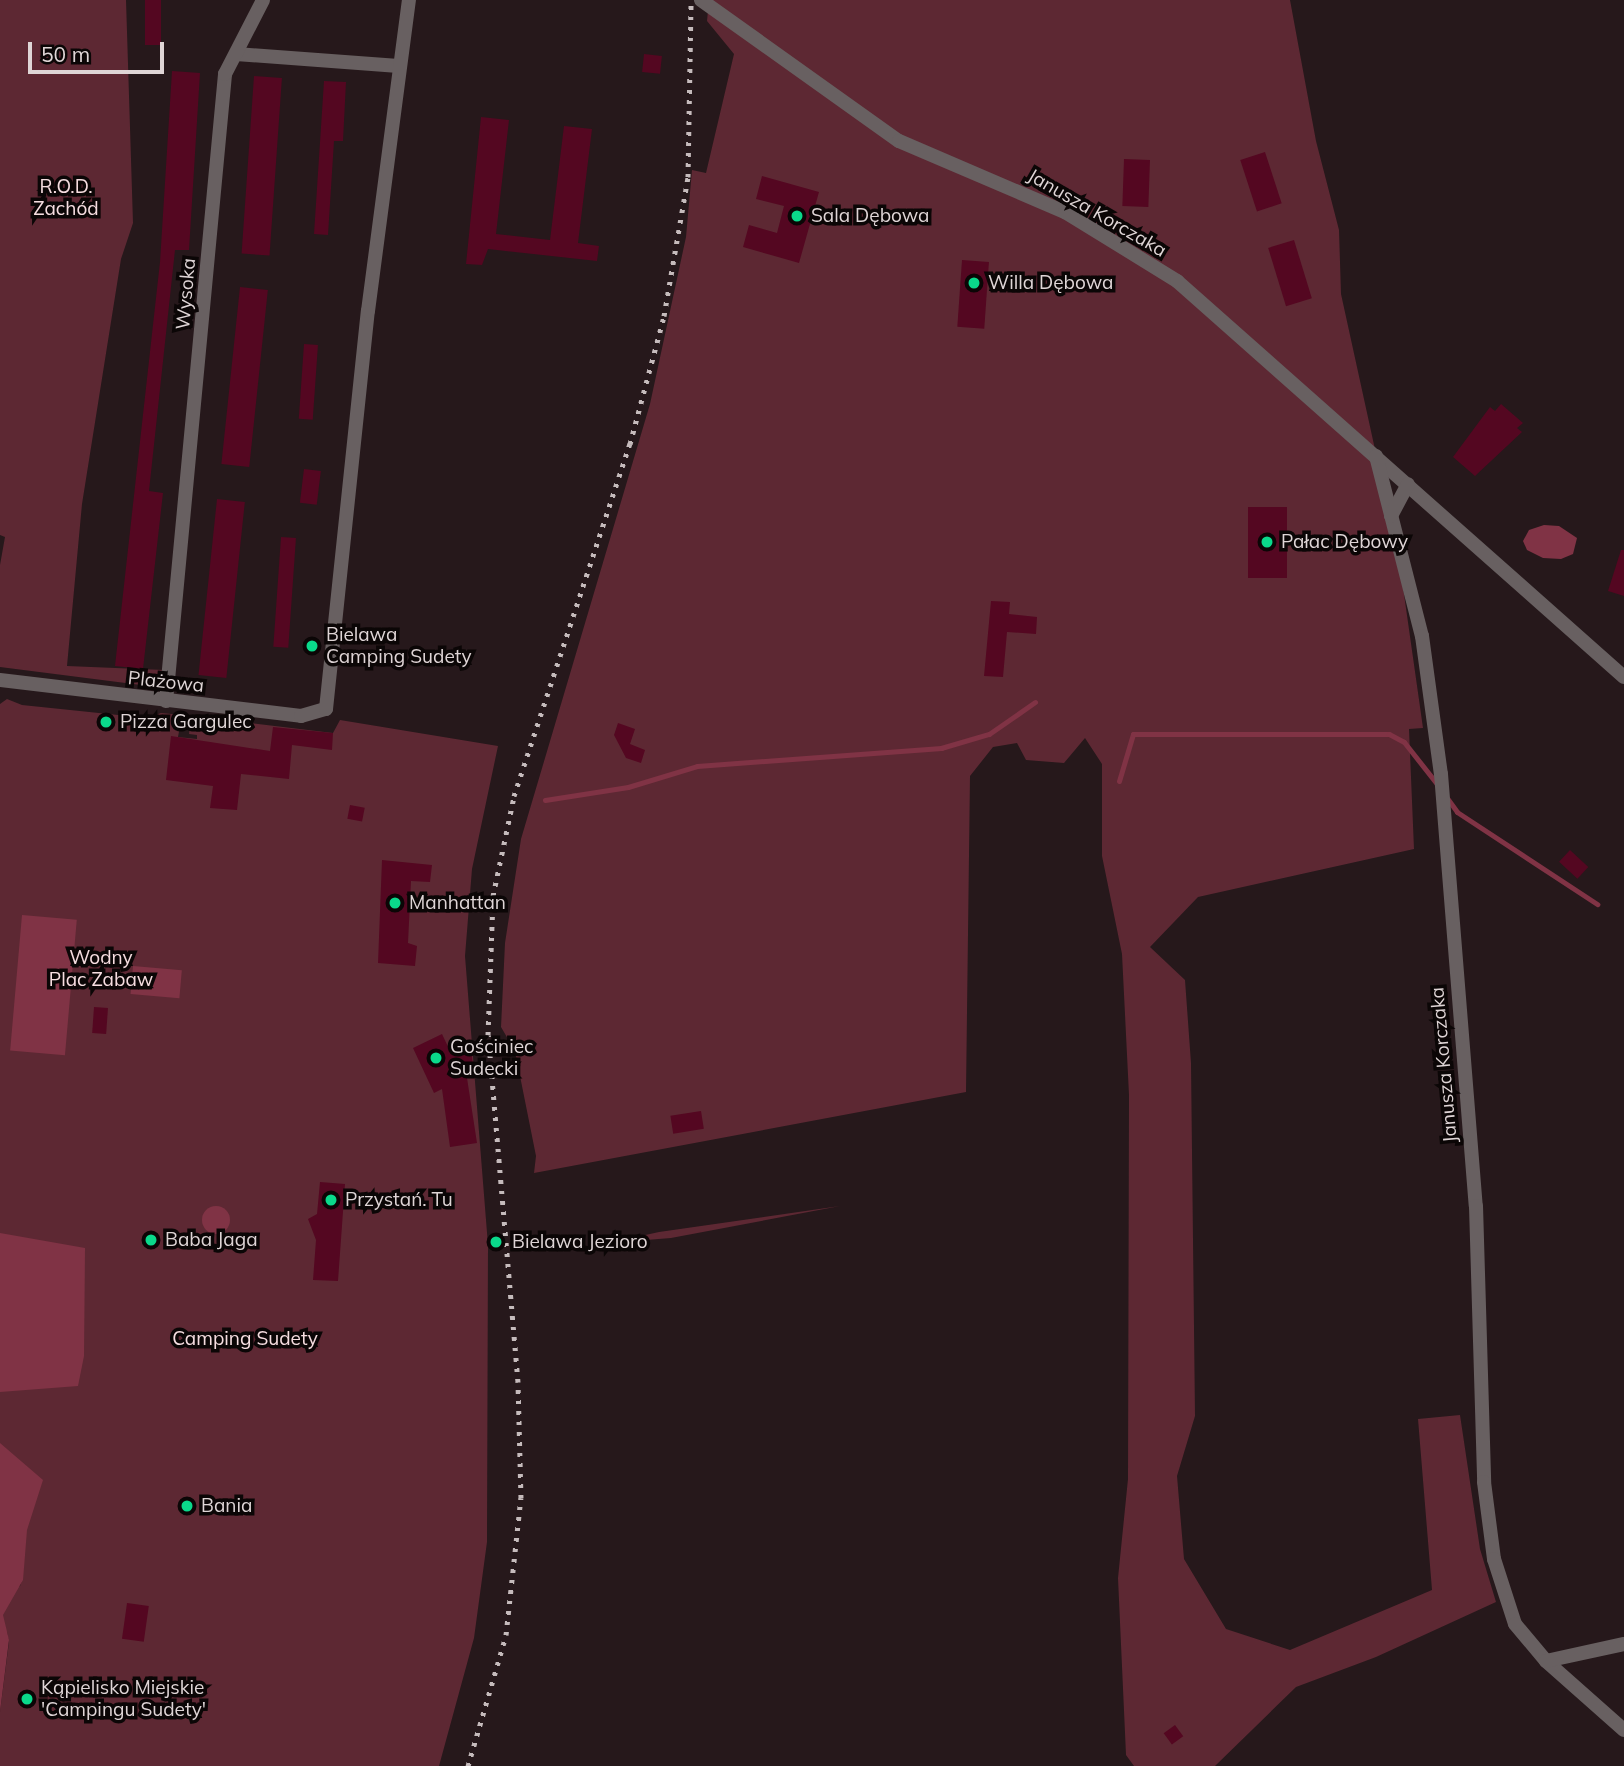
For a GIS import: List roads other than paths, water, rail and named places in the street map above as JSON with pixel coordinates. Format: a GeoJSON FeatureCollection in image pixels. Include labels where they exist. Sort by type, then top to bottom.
{"type":"FeatureCollection","features":[{"type":"Feature","properties":{"kind":"street","name":"Wysoka"},"geometry":{"type":"LineString","coordinates":[[166,701],[225,74],[263,0]]}},
{"type":"Feature","properties":{"kind":"street"},"geometry":{"type":"LineString","coordinates":[[236,54],[398,66],[409,0]]}},
{"type":"Feature","properties":{"kind":"street","name":"Janusza Korczaka"},"geometry":{"type":"LineString","coordinates":[[701,0],[899,141],[1065,212],[1177,281],[1624,677]]}},
{"type":"Feature","properties":{"kind":"street","name":"Plażowa"},"geometry":{"type":"LineString","coordinates":[[0,680],[301,716],[326,709],[398,66]]}},
{"type":"Feature","properties":{"kind":"street","name":"Janusza Korczaka"},"geometry":{"type":"LineString","coordinates":[[1376,456],[1422,636],[1441,774],[1476,1206],[1484,1482],[1491,1533],[1503,1594],[1515,1624],[1546,1661],[1624,1730]]}},
{"type":"Feature","properties":{"kind":"street"},"geometry":{"type":"LineString","coordinates":[[1391,516],[1408,484]]}},
{"type":"Feature","properties":{"kind":"street"},"geometry":{"type":"LineString","coordinates":[[1546,1661],[1624,1644]]}},
{"type":"Feature","properties":{"kind":"waterway"},"geometry":{"type":"LineString","coordinates":[[545,800],[628,787],[697,766],[941,748],[989,734],[1035,702]]}},
{"type":"Feature","properties":{"kind":"waterway"},"geometry":{"type":"LineString","coordinates":[[1119,781],[1133,734],[1389,734],[1404,742],[1437,784]]}},
{"type":"Feature","properties":{"kind":"waterway"},"geometry":{"type":"LineString","coordinates":[[1447,798],[1457,812],[1597,904]]}},
{"type":"Feature","properties":{"kind":"railway"},"geometry":{"type":"LineString","coordinates":[[468,1766],[506,1635],[521,1498],[518,1382],[488,1035],[493,896],[514,796],[630,444],[664,316],[688,177],[691,0]]}},
{"type":"Feature","properties":{"kind":"place","name":"Sala Dębowa"},"geometry":{"type":"Point","coordinates":[797,216]}},
{"type":"Feature","properties":{"kind":"place","name":"Willa Dębowa"},"geometry":{"type":"Point","coordinates":[974,283]}},
{"type":"Feature","properties":{"kind":"place","name":"Pałac Dębowy"},"geometry":{"type":"Point","coordinates":[1267,542]}},
{"type":"Feature","properties":{"kind":"place","name":"Bielawa Camping Sudety"},"geometry":{"type":"Point","coordinates":[312,646]}},
{"type":"Feature","properties":{"kind":"place","name":"Pizza Gargulec"},"geometry":{"type":"Point","coordinates":[106,722]}},
{"type":"Feature","properties":{"kind":"place","name":"Manhattan"},"geometry":{"type":"Point","coordinates":[395,903]}},
{"type":"Feature","properties":{"kind":"place","name":"Gościniec Sudecki"},"geometry":{"type":"Point","coordinates":[436,1058]}},
{"type":"Feature","properties":{"kind":"place","name":"Przystań. Tu"},"geometry":{"type":"Point","coordinates":[331,1200]}},
{"type":"Feature","properties":{"kind":"place","name":"Baba Jaga"},"geometry":{"type":"Point","coordinates":[151,1240]}},
{"type":"Feature","properties":{"kind":"place","name":"Bielawa Jezioro"},"geometry":{"type":"Point","coordinates":[496,1242]}},
{"type":"Feature","properties":{"kind":"place","name":"Bania"},"geometry":{"type":"Point","coordinates":[187,1506]}},
{"type":"Feature","properties":{"kind":"place","name":"Kąpielisko Miejskie 'Campingu Sudety'"},"geometry":{"type":"Point","coordinates":[27,1699]}},
{"type":"Feature","properties":{"kind":"park label","name":"R.O.D. Zachód"},"geometry":{"type":"Point","coordinates":[66,198]}},
{"type":"Feature","properties":{"kind":"park label","name":"Wodny Plac Zabaw"},"geometry":{"type":"Point","coordinates":[101,969]}},
{"type":"Feature","properties":{"kind":"park label","name":"Camping Sudety"},"geometry":{"type":"Point","coordinates":[245,1339]}}]}
